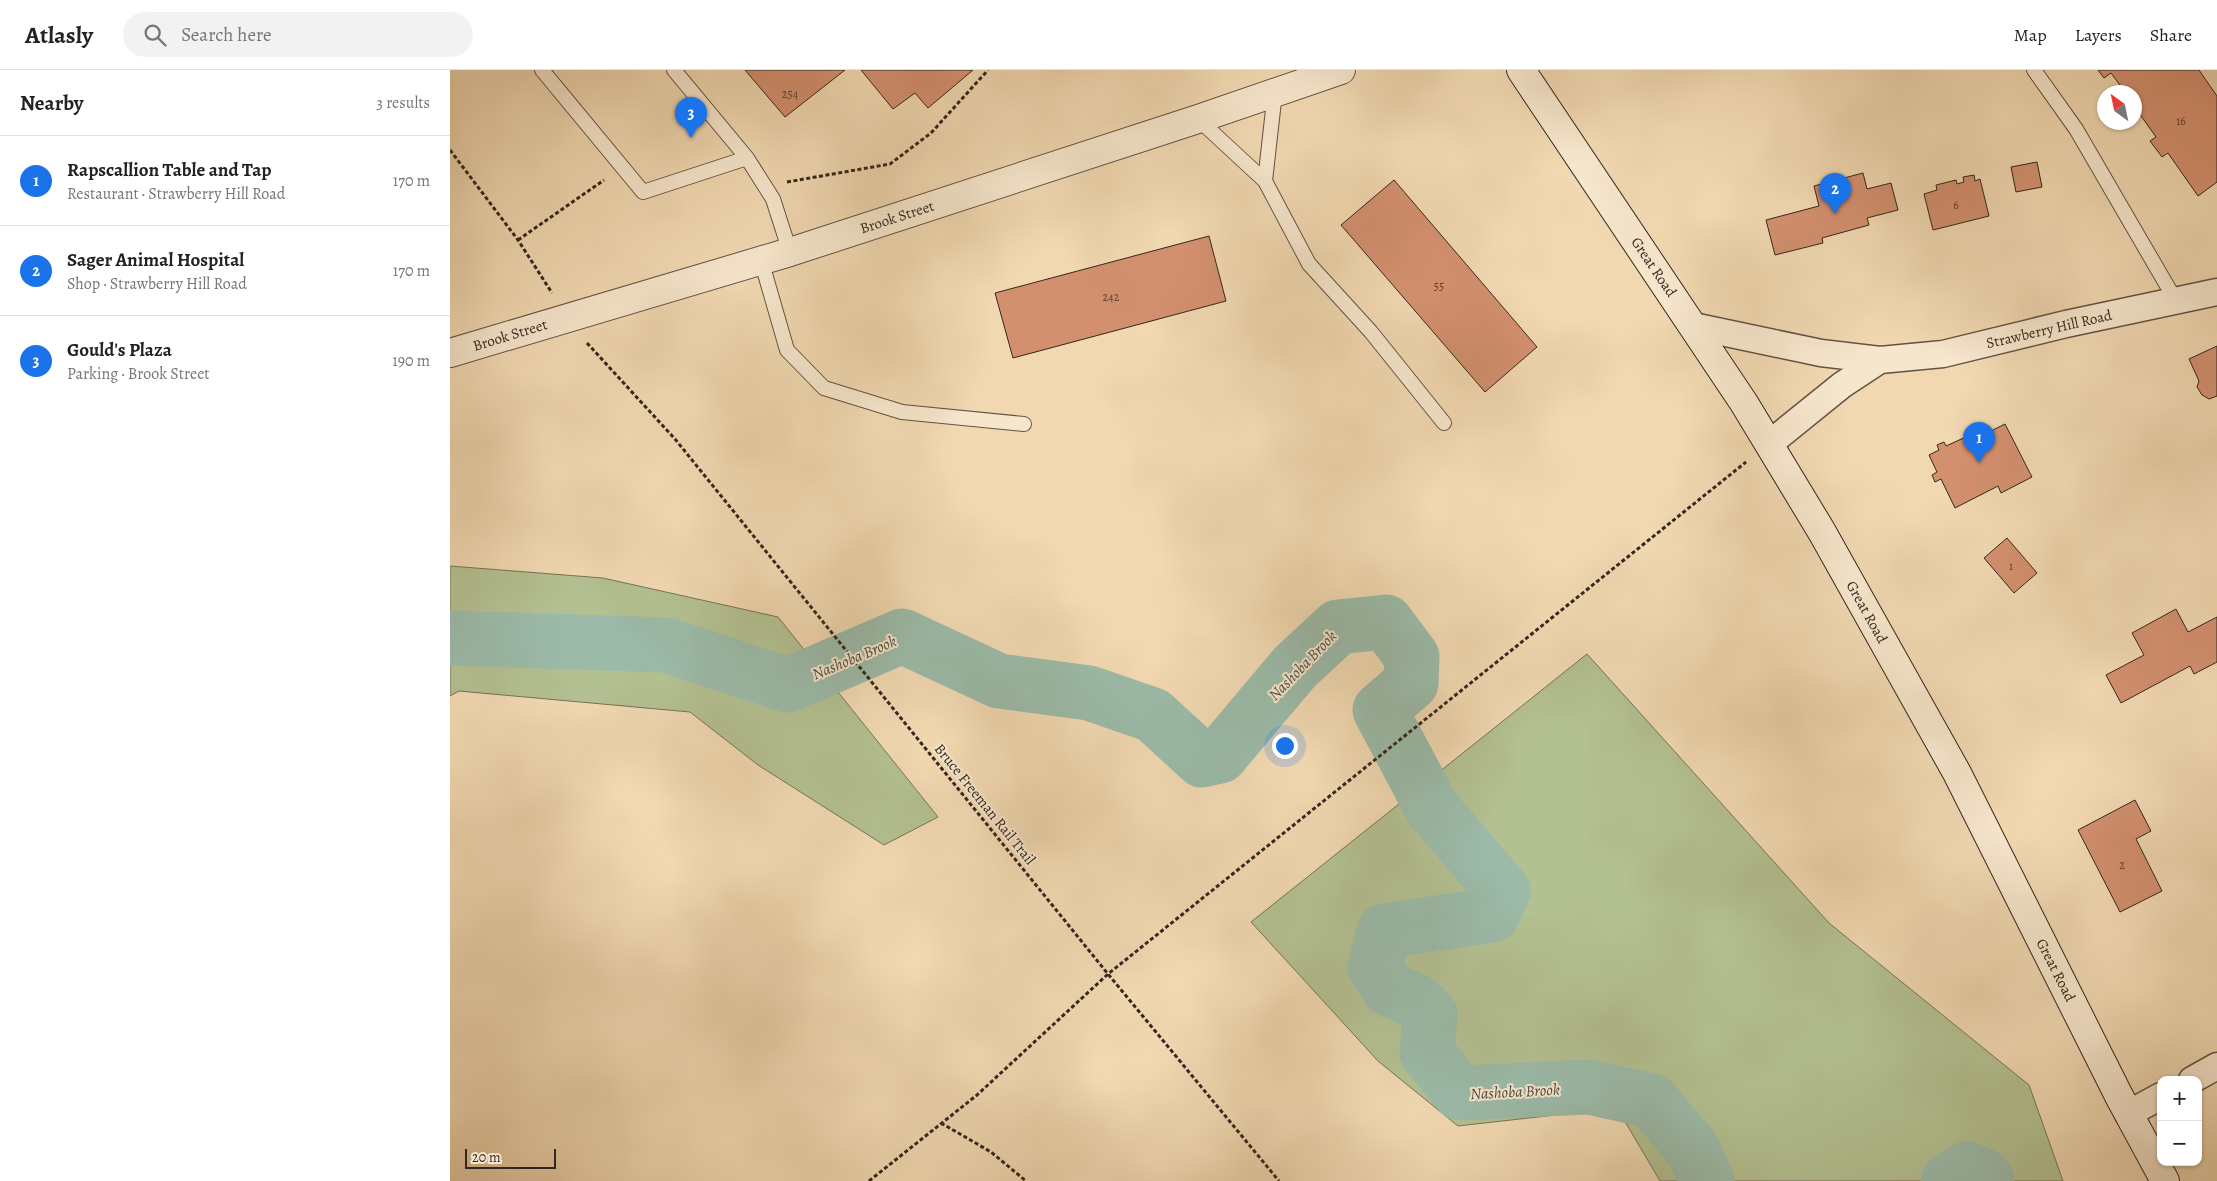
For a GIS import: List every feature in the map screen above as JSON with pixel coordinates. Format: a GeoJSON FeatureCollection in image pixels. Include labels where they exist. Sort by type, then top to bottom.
{"type":"FeatureCollection","features":[{"type":"Feature","properties":{"kind":"main road","name":"Brook Street"},"geometry":{"type":"LineString","coordinates":[[450,353],[790,252],[1198,120],[1341,70]]}},
{"type":"Feature","properties":{"kind":"main road","name":"Great Road"},"geometry":{"type":"LineString","coordinates":[[1521,70],[1693,326],[1769,444],[1822,532],[1957,773],[2128,1114],[2165,1181]]}},
{"type":"Feature","properties":{"kind":"street","name":"Strawberry Hill Road"},"geometry":{"type":"LineString","coordinates":[[1693,326],[1821,353],[1880,360],[1944,354],[2066,324],[2217,292]]}},
{"type":"Feature","properties":{"kind":"street","name":"Strawberry Hill Road"},"geometry":{"type":"LineString","coordinates":[[1769,444],[1842,385],[1880,360]]}},
{"type":"Feature","properties":{"kind":"street"},"geometry":{"type":"LineString","coordinates":[[2199,1076],[2217,1066]]}},
{"type":"Feature","properties":{"kind":"street"},"geometry":{"type":"LineString","coordinates":[[2128,1114],[2157,1098]]}},
{"type":"Feature","properties":{"kind":"lane"},"geometry":{"type":"LineString","coordinates":[[542,70],[643,192],[746,158]]}},
{"type":"Feature","properties":{"kind":"lane"},"geometry":{"type":"LineString","coordinates":[[674,70],[746,158],[765,186],[773,199],[790,252]]}},
{"type":"Feature","properties":{"kind":"lane"},"geometry":{"type":"LineString","coordinates":[[2034,70],[2076,129],[2176,301]]}},
{"type":"Feature","properties":{"kind":"lane"},"geometry":{"type":"LineString","coordinates":[[1265,181],[1275,92]]}},
{"type":"Feature","properties":{"kind":"lane"},"geometry":{"type":"LineString","coordinates":[[1198,120],[1265,181],[1309,264],[1371,332],[1444,423]]}},
{"type":"Feature","properties":{"kind":"lane"},"geometry":{"type":"LineString","coordinates":[[761,260],[787,350],[824,388],[902,412],[1024,424]]}},
{"type":"Feature","properties":{"kind":"path"},"geometry":{"type":"LineString","coordinates":[[765,186],[890,164],[931,133],[988,70]]}},
{"type":"Feature","properties":{"kind":"path"},"geometry":{"type":"LineString","coordinates":[[450,150],[518,240],[623,167]]}},
{"type":"Feature","properties":{"kind":"path","name":"Bruce Freeman Rail Trail"},"geometry":{"type":"LineString","coordinates":[[675,439],[1108,974],[1279,1181]]}},
{"type":"Feature","properties":{"kind":"path"},"geometry":{"type":"LineString","coordinates":[[869,1181],[977,1095],[1108,974],[1769,444]]}},
{"type":"Feature","properties":{"kind":"path"},"geometry":{"type":"LineString","coordinates":[[941,1123],[991,1152],[1026,1181]]}},
{"type":"Feature","properties":{"kind":"green space"},"geometry":{"type":"Polygon","coordinates":[[[450,566],[603,578],[778,617],[938,817],[884,845],[758,765],[690,712],[459,691],[450,696],[450,566]]]}},
{"type":"Feature","properties":{"kind":"green space"},"geometry":{"type":"Polygon","coordinates":[[[1587,654],[1829,923],[2029,1085],[2063,1181],[1660,1181],[1617,1108],[1458,1126],[1378,1061],[1251,922],[1587,654]]]}},
{"type":"Feature","properties":{"kind":"building"},"geometry":{"type":"Polygon","coordinates":[[[745,70],[845,70],[785,117],[745,70]]]}},
{"type":"Feature","properties":{"kind":"building"},"geometry":{"type":"Polygon","coordinates":[[[861,70],[973,70],[928,108],[915,93],[893,109],[861,70]]]}},
{"type":"Feature","properties":{"kind":"building"},"geometry":{"type":"Polygon","coordinates":[[[2098,70],[2199,70],[2217,96],[2217,182],[2198,196],[2168,153],[2162,157],[2150,141],[2156,137],[2142,117],[2142,85],[2120,85],[2111,73],[2104,78],[2098,70]]]}},
{"type":"Feature","properties":{"kind":"building"},"geometry":{"type":"Polygon","coordinates":[[[2037,162],[2042,187],[2016,192],[2011,167],[2037,162]]]}},
{"type":"Feature","properties":{"kind":"building"},"geometry":{"type":"Polygon","coordinates":[[[1863,173],[1867,189],[1891,183],[1898,210],[1867,218],[1869,225],[1822,238],[1823,243],[1775,255],[1766,220],[1819,206],[1814,186],[1863,173]]]}},
{"type":"Feature","properties":{"kind":"building"},"geometry":{"type":"Polygon","coordinates":[[[1974,175],[1975,181],[1980,179],[1989,216],[1933,230],[1924,194],[1937,190],[1936,185],[1956,180],[1957,184],[1964,182],[1963,177],[1974,175]]]}},
{"type":"Feature","properties":{"kind":"building"},"geometry":{"type":"Polygon","coordinates":[[[1394,180],[1537,347],[1485,392],[1341,225],[1394,180]]]}},
{"type":"Feature","properties":{"kind":"building"},"geometry":{"type":"Polygon","coordinates":[[[1209,236],[1226,301],[1013,358],[995,293],[1209,236]]]}},
{"type":"Feature","properties":{"kind":"building"},"geometry":{"type":"Polygon","coordinates":[[[2217,346],[2217,396],[2209,399],[2202,395],[2197,387],[2199,381],[2189,359],[2217,346]]]}},
{"type":"Feature","properties":{"kind":"building"},"geometry":{"type":"Polygon","coordinates":[[[2005,424],[2032,477],[2001,493],[1998,486],[1955,508],[1941,479],[1935,482],[1932,475],[1937,472],[1929,455],[1939,450],[1937,445],[1944,442],[1946,446],[1968,436],[1971,441],[2005,424]]]}},
{"type":"Feature","properties":{"kind":"building"},"geometry":{"type":"Polygon","coordinates":[[[2007,538],[2037,573],[2014,593],[1984,558],[2007,538]]]}},
{"type":"Feature","properties":{"kind":"building"},"geometry":{"type":"Polygon","coordinates":[[[2176,609],[2188,632],[2217,617],[2217,662],[2194,674],[2190,666],[2121,703],[2106,675],[2144,655],[2132,633],[2176,609]]]}},
{"type":"Feature","properties":{"kind":"building"},"geometry":{"type":"Polygon","coordinates":[[[2135,800],[2151,831],[2136,839],[2162,891],[2120,912],[2078,830],[2135,800]]]}},
{"type":"Feature","properties":{"kind":"waterway","name":"Nashoba Brook"},"geometry":{"type":"LineString","coordinates":[[450,638],[666,645],[788,685],[902,636],[999,681],[1089,693],[1153,715],[1202,760],[1220,756],[1295,667],[1338,627],[1386,622],[1412,657],[1411,683],[1380,710],[1432,808],[1503,891],[1492,915],[1384,931],[1375,967],[1389,989],[1418,1002],[1430,1014],[1427,1053],[1460,1093],[1589,1087],[1652,1101],[1693,1150],[1707,1181]]}},
{"type":"Feature","properties":{"kind":"waterway","name":"Nashoba Brook"},"geometry":{"type":"LineString","coordinates":[[1948,1181],[1967,1169],[1984,1176],[1987,1181]]}},
{"type":"Feature","properties":{"kind":"place","name":"Gould's Plaza"},"geometry":{"type":"Point","coordinates":[691,138]}},
{"type":"Feature","properties":{"kind":"place","name":"Sager Animal Hospital"},"geometry":{"type":"Point","coordinates":[1835,214]}},
{"type":"Feature","properties":{"kind":"place","name":"Rapscallion Table and Tap"},"geometry":{"type":"Point","coordinates":[1979,463]}}]}
